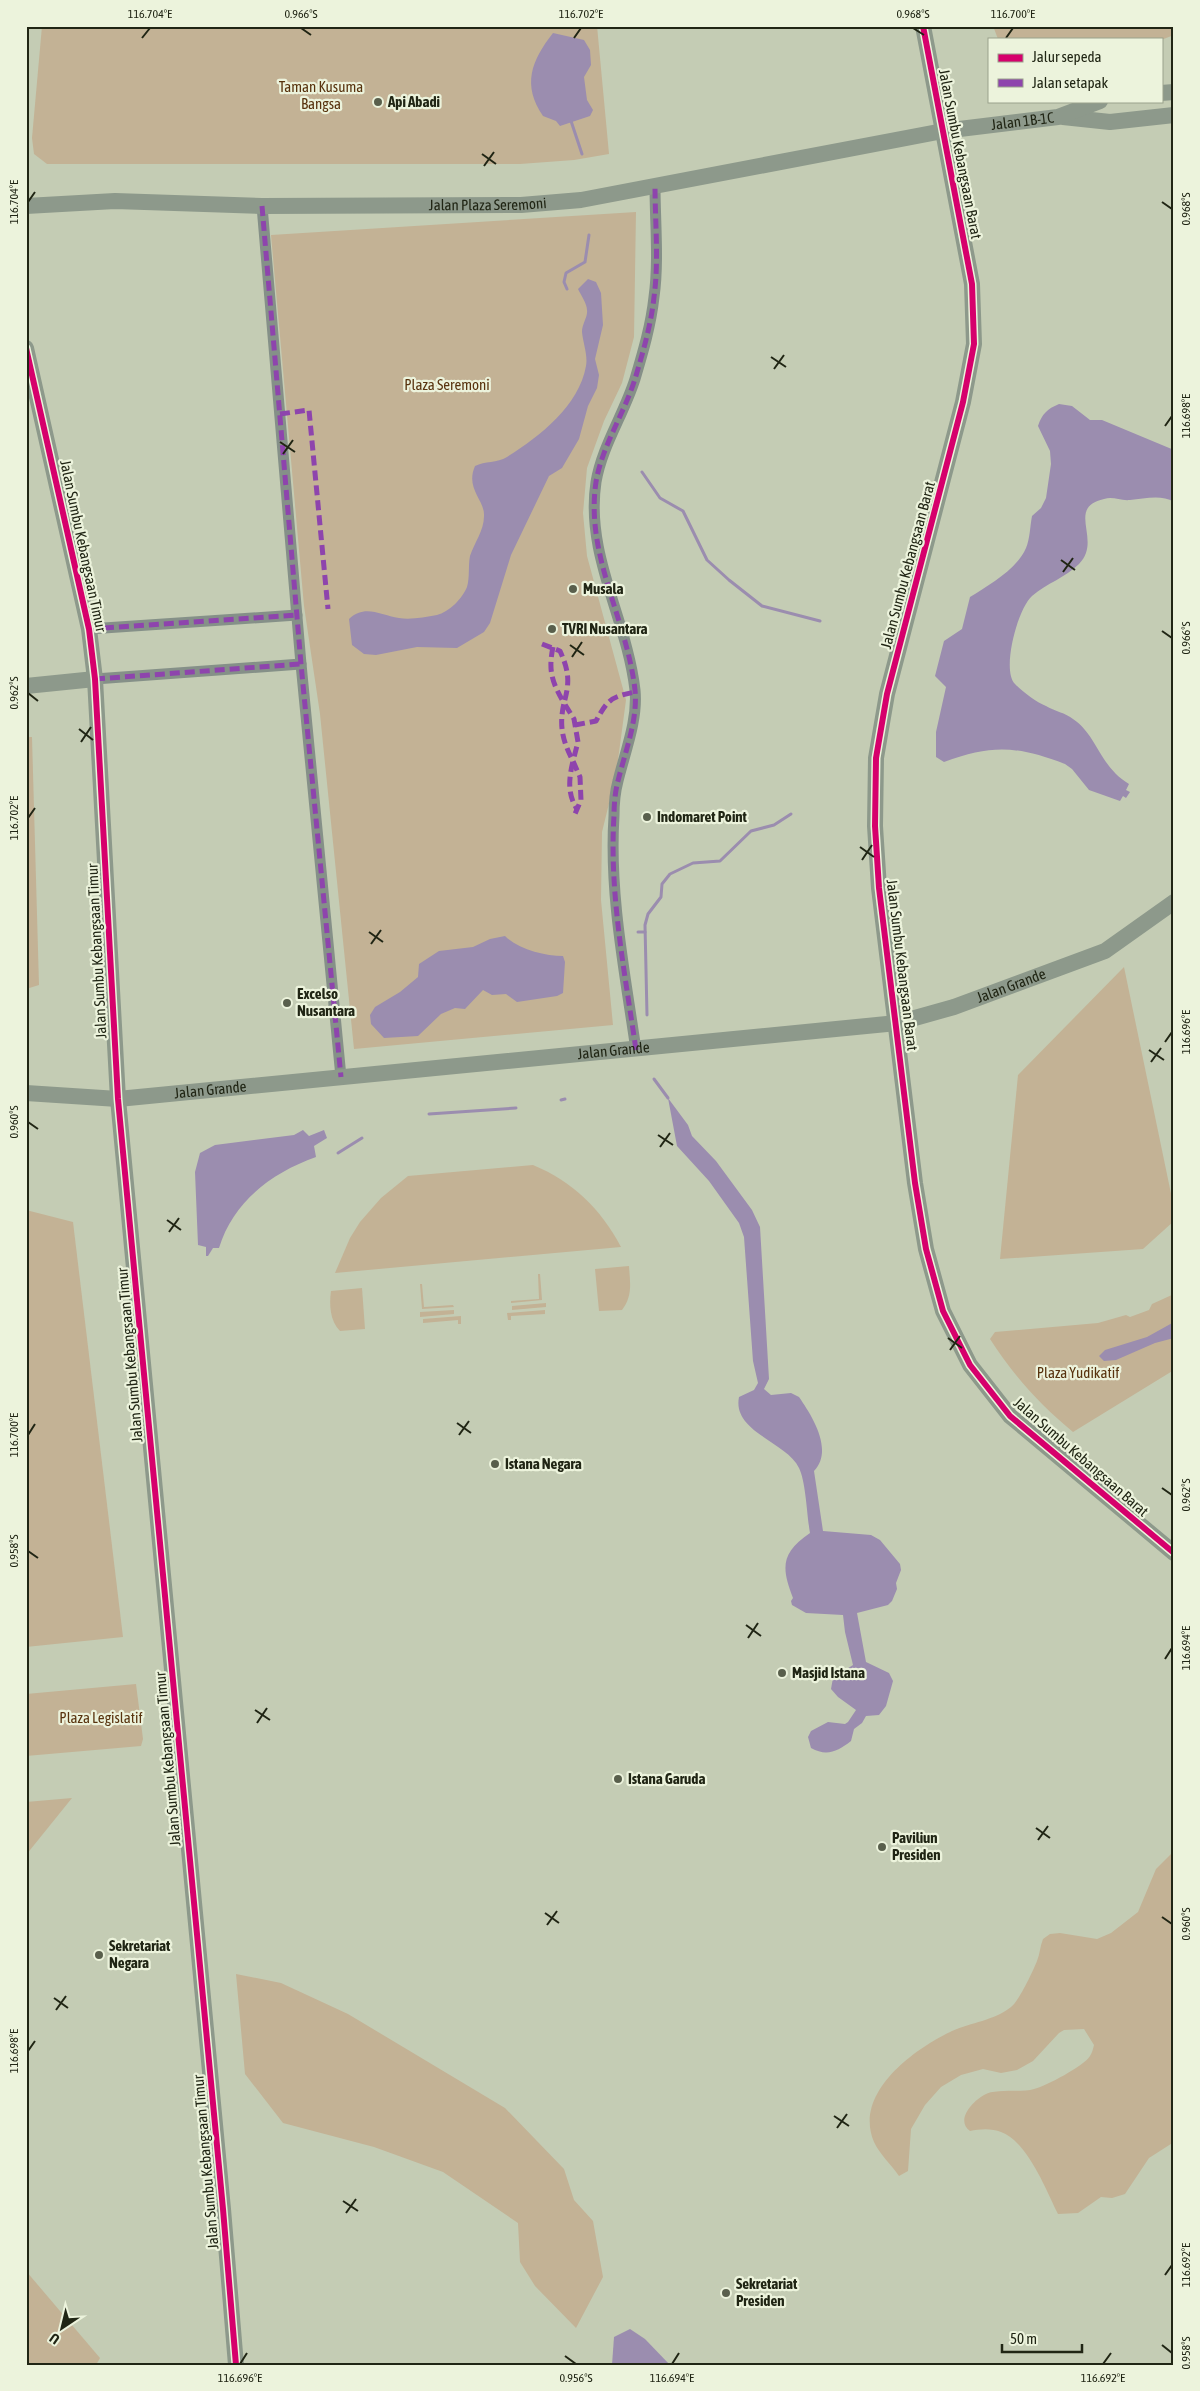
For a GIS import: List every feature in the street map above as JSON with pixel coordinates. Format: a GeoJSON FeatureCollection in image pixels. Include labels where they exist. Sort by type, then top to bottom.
{"type":"FeatureCollection","features":[{"type":"Feature","properties":{"kind":"street","name":"Jalan Sumbu Kebangsaan Barat"},"geometry":{"type":"LineString","coordinates":[[923,26],[972,284],[974,344],[963,402],[887,694],[876,758],[875,826],[879,888],[915,1183],[926,1249],[944,1311],[970,1365],[1010,1416],[1174,1553]]}},
{"type":"Feature","properties":{"kind":"street","name":"Jalan 1B-1C"},"geometry":{"type":"LineString","coordinates":[[943,132],[1058,117],[1097,102]]}},
{"type":"Feature","properties":{"kind":"street"},"geometry":{"type":"LineString","coordinates":[[1058,117],[1110,122],[1174,115]]}},
{"type":"Feature","properties":{"kind":"street","name":"Jalan Plaza Seremoni"},"geometry":{"type":"LineString","coordinates":[[26,206],[114,201],[262,206],[521,205],[581,200],[943,132]]}},
{"type":"Feature","properties":{"kind":"street"},"geometry":{"type":"LineString","coordinates":[[636,1050],[618,924],[613,842],[617,783],[626,753],[634,711],[635,692],[622,626],[596,547],[594,511],[596,481],[605,452],[634,382],[647,339],[655,296],[655,186]]}},
{"type":"Feature","properties":{"kind":"street"},"geometry":{"type":"LineString","coordinates":[[262,206],[301,664],[341,1077]]}},
{"type":"Feature","properties":{"kind":"street","name":"Jalan Sumbu Kebangsaan Timur"},"geometry":{"type":"LineString","coordinates":[[26,348],[89,629],[95,679],[118,1099],[223,2209],[236,2365]]}},
{"type":"Feature","properties":{"kind":"street"},"geometry":{"type":"LineString","coordinates":[[89,629],[297,615]]}},
{"type":"Feature","properties":{"kind":"street"},"geometry":{"type":"LineString","coordinates":[[26,686],[301,664]]}},
{"type":"Feature","properties":{"kind":"street","name":"Jalan Grande"},"geometry":{"type":"LineString","coordinates":[[26,1093],[118,1099],[896,1024],[954,1007],[1105,952],[1174,902]]}},
{"type":"Feature","properties":{"kind":"green space","name":"Taman Kusuma Bangsa"},"geometry":{"type":"Polygon","coordinates":[[[42,26],[597,26],[609,154],[574,160],[520,164],[47,164],[34,154],[32,138],[42,26]]]}},
{"type":"Feature","properties":{"kind":"green space"},"geometry":{"type":"Polygon","coordinates":[[[993,26],[1174,26],[1174,35],[1162,40],[1162,38],[998,38],[993,26]]]}},
{"type":"Feature","properties":{"kind":"green space","name":"Plaza Seremoni"},"geometry":{"type":"Polygon","coordinates":[[[636,212],[634,337],[622,383],[604,421],[587,468],[583,513],[587,556],[626,700],[616,775],[602,832],[601,900],[613,1025],[354,1049],[320,714],[304,606],[271,235],[636,212]]]}},
{"type":"Feature","properties":{"kind":"green space"},"geometry":{"type":"Polygon","coordinates":[[[26,737],[32,737],[39,985],[26,989],[26,737]]]}},
{"type":"Feature","properties":{"kind":"green space"},"geometry":{"type":"Polygon","coordinates":[[[1124,967],[1174,1208],[1174,1221],[1143,1249],[1000,1259],[1018,1075],[1124,967]]]}},
{"type":"Feature","properties":{"kind":"green space"},"geometry":{"type":"Polygon","coordinates":[[[533,1165],[560,1179],[584,1198],[604,1220],[621,1247],[335,1273],[350,1238],[360,1222],[381,1198],[408,1176],[533,1165]]]}},
{"type":"Feature","properties":{"kind":"green space"},"geometry":{"type":"Polygon","coordinates":[[[26,1210],[73,1222],[123,1637],[26,1647],[26,1210]]]}},
{"type":"Feature","properties":{"kind":"green space"},"geometry":{"type":"Polygon","coordinates":[[[629,1266],[630,1283],[626,1305],[622,1310],[599,1311],[595,1269],[629,1266]]]}},
{"type":"Feature","properties":{"kind":"green space"},"geometry":{"type":"Polygon","coordinates":[[[538,1274],[540,1274],[542,1300],[511,1303],[511,1301],[539,1299],[538,1274]]]}},
{"type":"Feature","properties":{"kind":"green space"},"geometry":{"type":"Polygon","coordinates":[[[420,1284],[422,1284],[424,1307],[453,1305],[454,1307],[422,1309],[420,1284]]]}},
{"type":"Feature","properties":{"kind":"green space"},"geometry":{"type":"Polygon","coordinates":[[[362,1288],[365,1329],[340,1331],[334,1322],[331,1312],[331,1291],[362,1288]]]}},
{"type":"Feature","properties":{"kind":"green space","name":"Plaza Yudikatif"},"geometry":{"type":"Polygon","coordinates":[[[1174,1294],[1174,1370],[1073,1432],[1028,1389],[990,1339],[995,1332],[1098,1323],[1126,1315],[1130,1317],[1149,1310],[1152,1304],[1174,1294]]]}},
{"type":"Feature","properties":{"kind":"green space"},"geometry":{"type":"Polygon","coordinates":[[[546,1303],[546,1307],[512,1310],[512,1306],[546,1303]]]}},
{"type":"Feature","properties":{"kind":"green space"},"geometry":{"type":"Polygon","coordinates":[[[454,1310],[454,1314],[420,1317],[420,1312],[454,1310]]]}},
{"type":"Feature","properties":{"kind":"green space"},"geometry":{"type":"Polygon","coordinates":[[[545,1310],[545,1314],[511,1316],[511,1320],[508,1320],[507,1313],[545,1310]]]}},
{"type":"Feature","properties":{"kind":"green space"},"geometry":{"type":"Polygon","coordinates":[[[461,1316],[461,1324],[458,1324],[458,1320],[423,1323],[423,1319],[461,1316]]]}},
{"type":"Feature","properties":{"kind":"green space","name":"Plaza Legislatif"},"geometry":{"type":"Polygon","coordinates":[[[136,1684],[143,1739],[141,1746],[26,1756],[26,1694],[136,1684]]]}},
{"type":"Feature","properties":{"kind":"green space"},"geometry":{"type":"Polygon","coordinates":[[[72,1798],[26,1855],[26,1802],[72,1798]]]}},
{"type":"Feature","properties":{"kind":"green space"},"geometry":{"type":"Polygon","coordinates":[[[1174,1851],[1174,2142],[1149,2158],[1125,2194],[1112,2198],[1101,2197],[1078,2213],[1058,2214],[1028,2156],[1011,2137],[994,2130],[970,2131],[966,2127],[964,2122],[967,2111],[984,2095],[1040,2087],[1064,2075],[1086,2060],[1091,2055],[1094,2045],[1084,2029],[1064,2030],[1033,2061],[1017,2070],[1001,2073],[983,2069],[961,2075],[941,2087],[925,2105],[911,2129],[908,2171],[899,2176],[876,2147],[870,2124],[872,2107],[879,2090],[891,2075],[905,2061],[937,2039],[952,2031],[1004,2012],[1011,2007],[1022,1992],[1032,1972],[1043,1939],[1050,1934],[1060,1933],[1097,1939],[1111,1933],[1138,1912],[1156,1869],[1174,1851]]]}},
{"type":"Feature","properties":{"kind":"green space"},"geometry":{"type":"Polygon","coordinates":[[[236,1974],[281,1983],[348,2014],[505,2108],[564,2169],[574,2200],[593,2221],[603,2277],[576,2328],[535,2286],[520,2262],[518,2223],[443,2172],[374,2147],[283,2123],[245,2074],[236,1974]]]}},
{"type":"Feature","properties":{"kind":"green space"},"geometry":{"type":"Polygon","coordinates":[[[26,2271],[100,2358],[96,2365],[26,2365],[26,2271]]]}},
{"type":"Feature","properties":{"kind":"shaded area"},"geometry":{"type":"Polygon","coordinates":[[[553,33],[584,40],[590,50],[591,65],[584,77],[587,100],[593,110],[590,116],[560,126],[556,121],[543,116],[536,105],[531,83],[532,73],[539,53],[553,33]]]}},
{"type":"Feature","properties":{"kind":"shaded area"},"geometry":{"type":"Polygon","coordinates":[[[588,279],[596,282],[601,293],[603,325],[595,359],[599,375],[597,388],[588,406],[579,439],[562,468],[549,476],[511,555],[490,623],[484,632],[457,648],[417,647],[376,655],[364,654],[352,645],[349,619],[355,615],[367,611],[408,619],[437,615],[450,608],[465,592],[468,583],[470,556],[484,521],[482,505],[472,481],[475,466],[503,459],[532,440],[556,419],[575,394],[582,381],[586,366],[586,353],[582,332],[587,308],[578,289],[588,279]]]}},
{"type":"Feature","properties":{"kind":"shaded area"},"geometry":{"type":"Polygon","coordinates":[[[1059,404],[1072,406],[1090,420],[1102,420],[1174,450],[1174,502],[1164,498],[1126,500],[1110,498],[1093,503],[1087,510],[1085,517],[1088,545],[1085,555],[1074,569],[1032,596],[1021,613],[1013,639],[1010,666],[1011,677],[1015,684],[1034,699],[1070,717],[1081,726],[1111,769],[1129,784],[1126,790],[1130,792],[1126,798],[1123,796],[1120,801],[1089,790],[1072,769],[1065,764],[1033,754],[1019,751],[991,750],[961,756],[944,762],[936,757],[936,732],[946,687],[935,676],[944,641],[962,629],[970,597],[1009,570],[1022,556],[1026,548],[1032,516],[1041,508],[1046,498],[1051,464],[1050,451],[1038,426],[1046,412],[1059,404]]]}},
{"type":"Feature","properties":{"kind":"shaded area"},"geometry":{"type":"Polygon","coordinates":[[[505,936],[517,945],[532,951],[563,956],[565,962],[563,993],[557,996],[517,1002],[506,994],[492,995],[483,990],[465,1009],[455,1008],[441,1014],[418,1036],[384,1038],[371,1024],[370,1015],[375,1007],[400,992],[418,977],[419,964],[439,951],[473,947],[490,939],[505,936]]]}},
{"type":"Feature","properties":{"kind":"shaded area"},"geometry":{"type":"Polygon","coordinates":[[[668,1098],[688,1125],[692,1136],[716,1161],[752,1210],[760,1227],[769,1379],[764,1389],[771,1395],[791,1393],[799,1397],[815,1423],[819,1433],[822,1453],[820,1463],[814,1471],[823,1531],[871,1535],[880,1540],[900,1564],[901,1570],[896,1583],[897,1589],[892,1601],[888,1605],[857,1613],[866,1662],[889,1673],[893,1681],[886,1706],[879,1715],[866,1716],[862,1723],[854,1729],[851,1741],[842,1748],[832,1752],[822,1752],[811,1748],[808,1737],[811,1731],[828,1722],[845,1724],[856,1710],[838,1697],[831,1689],[833,1678],[853,1665],[843,1615],[806,1613],[792,1605],[791,1601],[793,1598],[785,1569],[786,1561],[793,1547],[810,1533],[806,1500],[801,1474],[793,1459],[752,1428],[744,1419],[739,1409],[739,1397],[754,1390],[758,1383],[753,1361],[744,1237],[739,1223],[709,1181],[677,1146],[668,1098]]]}},
{"type":"Feature","properties":{"kind":"shaded area"},"geometry":{"type":"Polygon","coordinates":[[[303,1130],[309,1136],[324,1130],[327,1138],[314,1146],[316,1157],[284,1172],[256,1191],[234,1217],[225,1232],[219,1248],[213,1248],[208,1256],[206,1256],[206,1247],[198,1245],[195,1172],[200,1153],[215,1145],[294,1135],[303,1130]]]}},
{"type":"Feature","properties":{"kind":"shaded area"},"geometry":{"type":"Polygon","coordinates":[[[1174,1322],[1174,1338],[1155,1343],[1116,1360],[1104,1361],[1099,1356],[1105,1350],[1147,1337],[1174,1322]]]}},
{"type":"Feature","properties":{"kind":"shaded area"},"geometry":{"type":"Polygon","coordinates":[[[630,2329],[645,2339],[670,2365],[612,2365],[614,2337],[630,2329]]]}},
{"type":"Feature","properties":{"kind":"waterway"},"geometry":{"type":"LineString","coordinates":[[571,121],[582,154]]}},
{"type":"Feature","properties":{"kind":"waterway"},"geometry":{"type":"LineString","coordinates":[[567,289],[564,282],[566,273],[585,262],[589,235]]}},
{"type":"Feature","properties":{"kind":"waterway"},"geometry":{"type":"LineString","coordinates":[[642,472],[660,498],[683,511],[707,560],[729,580],[762,606],[820,621]]}},
{"type":"Feature","properties":{"kind":"waterway"},"geometry":{"type":"LineString","coordinates":[[647,1015],[645,925],[648,914],[661,897],[662,884],[670,874],[693,863],[720,861],[751,831],[774,825],[791,814]]}},
{"type":"Feature","properties":{"kind":"waterway"},"geometry":{"type":"LineString","coordinates":[[638,932],[645,932]]}},
{"type":"Feature","properties":{"kind":"waterway"},"geometry":{"type":"LineString","coordinates":[[654,1079],[668,1098]]}},
{"type":"Feature","properties":{"kind":"waterway"},"geometry":{"type":"LineString","coordinates":[[561,1100],[565,1099]]}},
{"type":"Feature","properties":{"kind":"waterway"},"geometry":{"type":"LineString","coordinates":[[429,1114],[516,1108]]}},
{"type":"Feature","properties":{"kind":"waterway"},"geometry":{"type":"LineString","coordinates":[[338,1153],[362,1138]]}},
{"type":"Feature","properties":{"kind":"marked path"},"geometry":{"type":"LineString","coordinates":[[636,1050],[619,933],[613,845],[615,794],[633,724],[635,690],[631,664],[601,561],[594,509],[599,469],[635,379],[651,318],[656,270],[655,186]]}},
{"type":"Feature","properties":{"kind":"marked path"},"geometry":{"type":"LineString","coordinates":[[262,206],[301,664],[341,1077]]}},
{"type":"Feature","properties":{"kind":"marked path"},"geometry":{"type":"LineString","coordinates":[[280,414],[309,410],[328,609]]}},
{"type":"Feature","properties":{"kind":"marked path"},"geometry":{"type":"LineString","coordinates":[[89,629],[297,615]]}},
{"type":"Feature","properties":{"kind":"marked path"},"geometry":{"type":"LineString","coordinates":[[542,644],[560,651],[567,671],[568,683],[564,703],[574,719],[578,742],[573,761],[580,777],[581,800],[575,814]]}},
{"type":"Feature","properties":{"kind":"marked path"},"geometry":{"type":"LineString","coordinates":[[553,647],[551,670],[554,682],[564,703],[563,732],[566,746],[573,761],[570,792],[577,809]]}},
{"type":"Feature","properties":{"kind":"marked path"},"geometry":{"type":"LineString","coordinates":[[95,679],[301,664]]}},
{"type":"Feature","properties":{"kind":"marked path"},"geometry":{"type":"LineString","coordinates":[[575,725],[596,721],[607,703],[611,700],[635,692]]}},
{"type":"Feature","properties":{"kind":"cycle path"},"geometry":{"type":"LineString","coordinates":[[923,26],[972,284],[974,344],[963,402],[887,694],[876,758],[875,826],[879,888],[915,1183],[926,1249],[943,1311],[970,1365],[1010,1416],[1174,1553]]}},
{"type":"Feature","properties":{"kind":"cycle path"},"geometry":{"type":"LineString","coordinates":[[26,348],[89,629],[95,679],[118,1099],[223,2209],[236,2365]]}},
{"type":"Feature","properties":{"kind":"place","name":"Api Abadi"},"geometry":{"type":"Point","coordinates":[378,102]}},
{"type":"Feature","properties":{"kind":"place","name":"Musala"},"geometry":{"type":"Point","coordinates":[573,589]}},
{"type":"Feature","properties":{"kind":"place","name":"TVRI Nusantara"},"geometry":{"type":"Point","coordinates":[552,629]}},
{"type":"Feature","properties":{"kind":"place","name":"Indomaret Point"},"geometry":{"type":"Point","coordinates":[647,817]}},
{"type":"Feature","properties":{"kind":"place","name":"Excelso Nusantara"},"geometry":{"type":"Point","coordinates":[287,1003]}},
{"type":"Feature","properties":{"kind":"place","name":"Istana Negara"},"geometry":{"type":"Point","coordinates":[495,1464]}},
{"type":"Feature","properties":{"kind":"place","name":"Masjid Istana"},"geometry":{"type":"Point","coordinates":[782,1673]}},
{"type":"Feature","properties":{"kind":"place","name":"Istana Garuda"},"geometry":{"type":"Point","coordinates":[618,1779]}},
{"type":"Feature","properties":{"kind":"place","name":"Paviliun Presiden"},"geometry":{"type":"Point","coordinates":[882,1847]}},
{"type":"Feature","properties":{"kind":"place","name":"Sekretariat Negara"},"geometry":{"type":"Point","coordinates":[99,1955]}},
{"type":"Feature","properties":{"kind":"place","name":"Sekretariat Presiden"},"geometry":{"type":"Point","coordinates":[726,2293]}}]}
